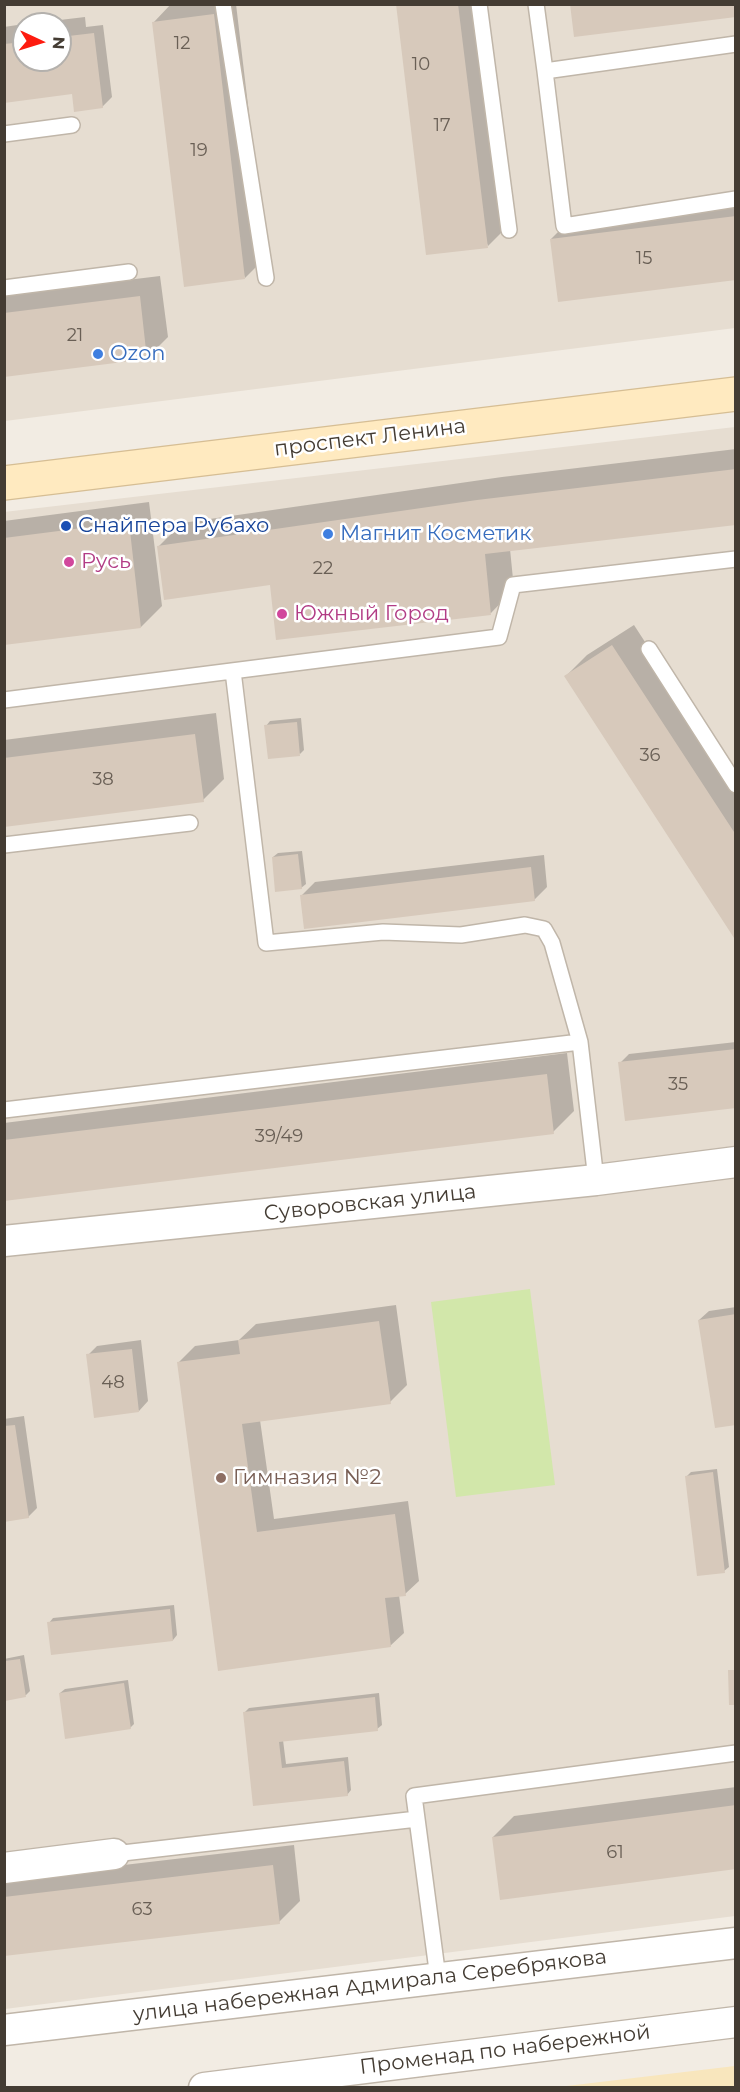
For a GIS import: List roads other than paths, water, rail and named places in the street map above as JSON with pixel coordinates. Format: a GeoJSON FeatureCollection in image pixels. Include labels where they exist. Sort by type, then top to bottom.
{"type":"FeatureCollection","features":[{"type":"Feature","properties":{"kind":"street","name":"проспект Ленина"},"geometry":{"type":"LineString","coordinates":[[4,483],[735,394]]}},
{"type":"Feature","properties":{"kind":"street","name":"Суворовская улица"},"geometry":{"type":"LineString","coordinates":[[4,1241],[596,1180],[735,1162]]}},
{"type":"Feature","properties":{"kind":"street"},"geometry":{"type":"LineString","coordinates":[[4,1868],[114,1854]]}},
{"type":"Feature","properties":{"kind":"street","name":"улица набережная Адмирала Серебрякова"},"geometry":{"type":"LineString","coordinates":[[4,2030],[735,1943]]}},
{"type":"Feature","properties":{"kind":"street","name":"Променад по набережной"},"geometry":{"type":"LineString","coordinates":[[204,2088],[735,2022]]}},
{"type":"Feature","properties":{"kind":"lane"},"geometry":{"type":"LineString","coordinates":[[223,4],[266,278]]}},
{"type":"Feature","properties":{"kind":"lane"},"geometry":{"type":"LineString","coordinates":[[479,4],[509,230]]}},
{"type":"Feature","properties":{"kind":"lane"},"geometry":{"type":"LineString","coordinates":[[537,4],[564,226],[735,200]]}},
{"type":"Feature","properties":{"kind":"lane"},"geometry":{"type":"LineString","coordinates":[[545,71],[735,44]]}},
{"type":"Feature","properties":{"kind":"lane"},"geometry":{"type":"LineString","coordinates":[[4,134],[72,125]]}},
{"type":"Feature","properties":{"kind":"lane"},"geometry":{"type":"LineString","coordinates":[[4,288],[129,272]]}},
{"type":"Feature","properties":{"kind":"lane"},"geometry":{"type":"LineString","coordinates":[[4,700],[499,637],[513,585],[735,559]]}},
{"type":"Feature","properties":{"kind":"lane"},"geometry":{"type":"LineString","coordinates":[[649,649],[735,785]]}},
{"type":"Feature","properties":{"kind":"lane"},"geometry":{"type":"LineString","coordinates":[[233,671],[266,942],[383,932],[461,935],[525,925],[544,929],[552,943],[580,1042],[596,1180]]}},
{"type":"Feature","properties":{"kind":"lane"},"geometry":{"type":"LineString","coordinates":[[4,845],[190,823]]}},
{"type":"Feature","properties":{"kind":"lane"},"geometry":{"type":"LineString","coordinates":[[4,1110],[580,1042]]}},
{"type":"Feature","properties":{"kind":"lane"},"geometry":{"type":"LineString","coordinates":[[438,1978],[414,1796],[735,1753]]}},
{"type":"Feature","properties":{"kind":"lane"},"geometry":{"type":"LineString","coordinates":[[114,1854],[417,1819]]}},
{"type":"Feature","properties":{"kind":"place","name":"Ozon"},"geometry":{"type":"Point","coordinates":[98,354]}},
{"type":"Feature","properties":{"kind":"place","name":"Снайпера Рубахо"},"geometry":{"type":"Point","coordinates":[66,526]}},
{"type":"Feature","properties":{"kind":"place","name":"Магнит Косметик"},"geometry":{"type":"Point","coordinates":[328,534]}},
{"type":"Feature","properties":{"kind":"place","name":"Русь"},"geometry":{"type":"Point","coordinates":[69,562]}},
{"type":"Feature","properties":{"kind":"place","name":"Южный Город"},"geometry":{"type":"Point","coordinates":[282,614]}},
{"type":"Feature","properties":{"kind":"place","name":"Гимназия №2"},"geometry":{"type":"Point","coordinates":[221,1478]}}]}
